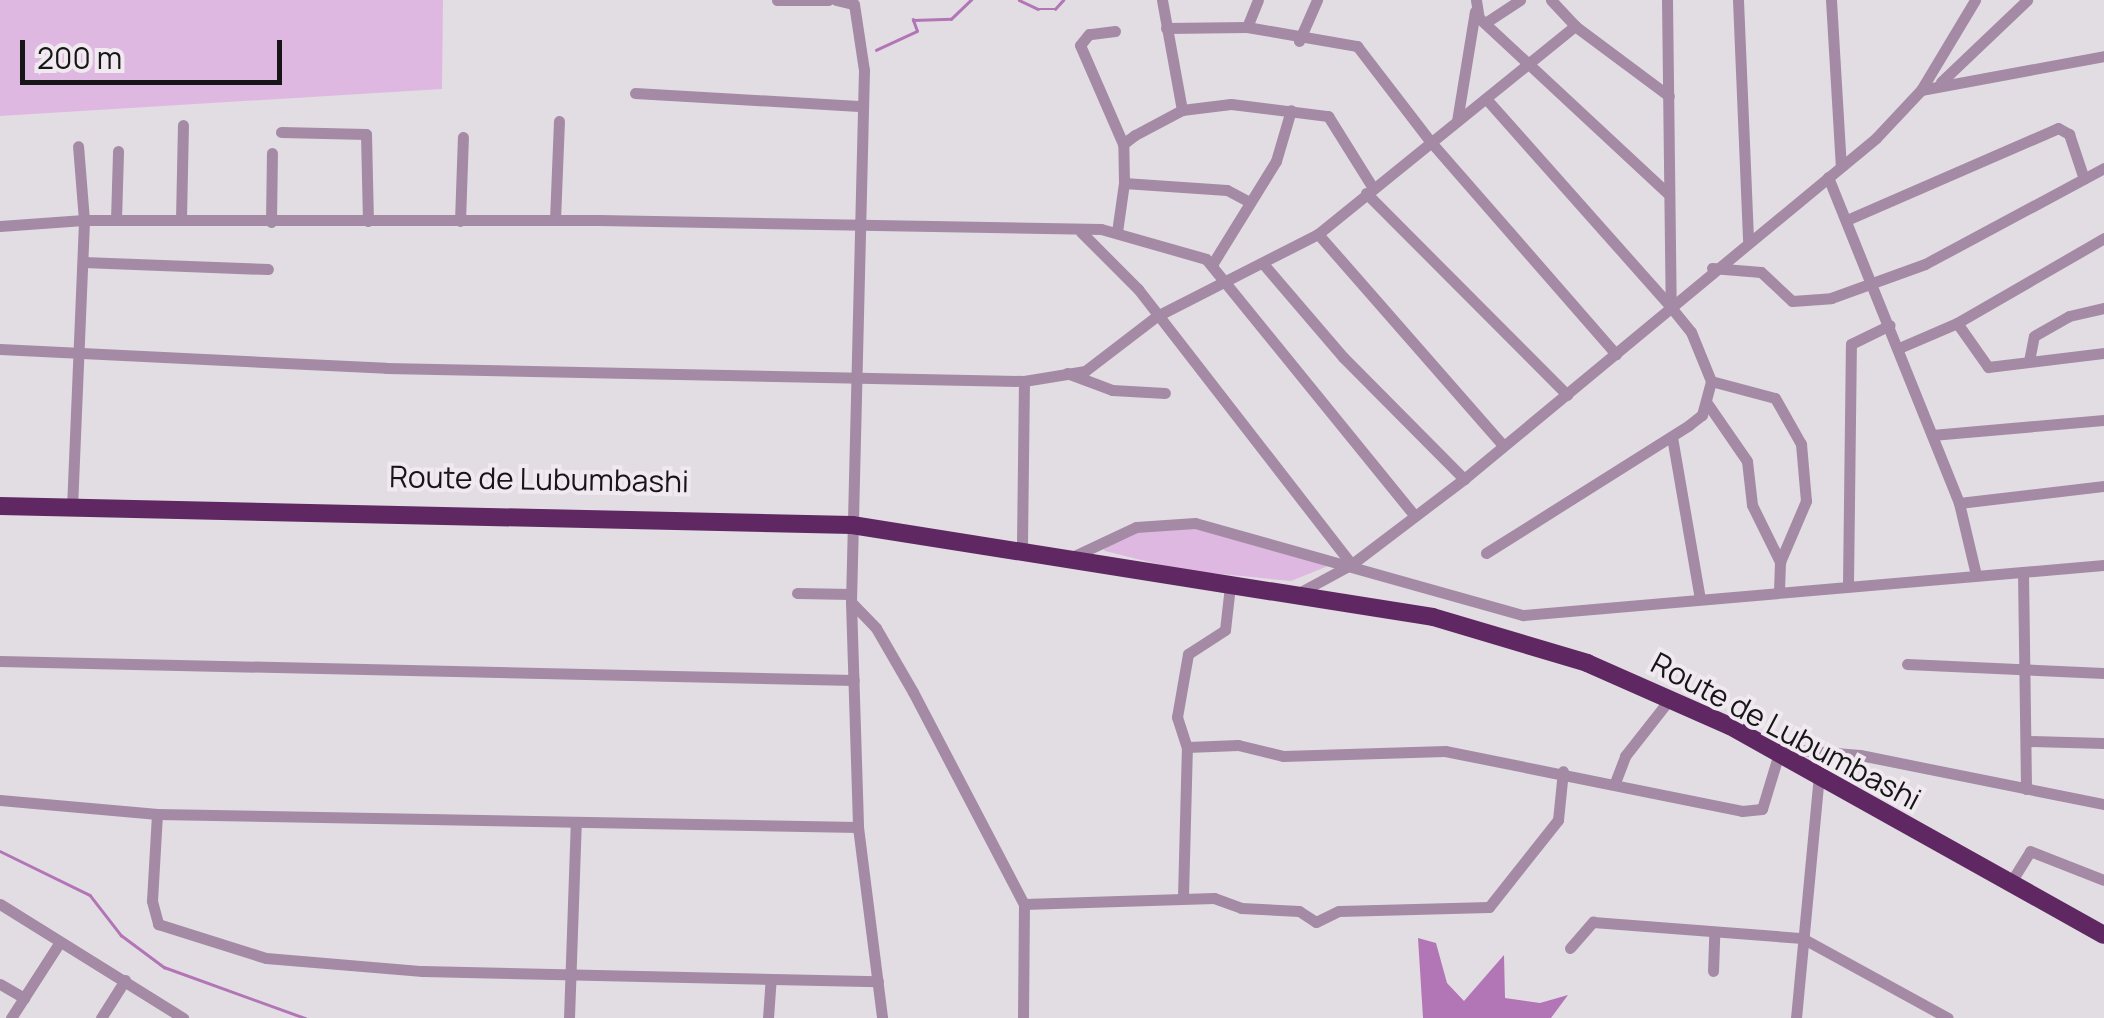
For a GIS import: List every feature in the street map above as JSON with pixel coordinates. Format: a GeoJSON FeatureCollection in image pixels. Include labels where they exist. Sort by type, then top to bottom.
{"type":"FeatureCollection","features":[{"type":"Feature","properties":{"kind":"highway","name":"Route de Lubumbashi"},"geometry":{"type":"LineString","coordinates":[[0,502],[853,521],[1063,549],[1070,558]]}},
{"type":"Feature","properties":{"kind":"highway","name":"Route de Lubumbashi"},"geometry":{"type":"LineString","coordinates":[[853,521],[1230,586],[1420,614],[1587,662],[1774,751],[2104,935]]}},
{"type":"Feature","properties":{"kind":"street"},"geometry":{"type":"LineString","coordinates":[[776,0],[854,2],[864,70],[859,106],[865,116],[858,223],[851,598],[858,827],[882,1018]]}},
{"type":"Feature","properties":{"kind":"street"},"geometry":{"type":"LineString","coordinates":[[1162,0],[1182,110]]}},
{"type":"Feature","properties":{"kind":"street"},"geometry":{"type":"LineString","coordinates":[[1247,27],[1258,0]]}},
{"type":"Feature","properties":{"kind":"street"},"geometry":{"type":"LineString","coordinates":[[1300,41],[1318,0]]}},
{"type":"Feature","properties":{"kind":"street"},"geometry":{"type":"LineString","coordinates":[[1485,22],[1520,0]]}},
{"type":"Feature","properties":{"kind":"street"},"geometry":{"type":"LineString","coordinates":[[1551,0],[1575,26],[1670,96]]}},
{"type":"Feature","properties":{"kind":"street"},"geometry":{"type":"LineString","coordinates":[[1667,0],[1671,307]]}},
{"type":"Feature","properties":{"kind":"street"},"geometry":{"type":"LineString","coordinates":[[1738,0],[1748,240]]}},
{"type":"Feature","properties":{"kind":"street"},"geometry":{"type":"LineString","coordinates":[[1831,0],[1841,166]]}},
{"type":"Feature","properties":{"kind":"street"},"geometry":{"type":"LineString","coordinates":[[1941,82],[2027,0]]}},
{"type":"Feature","properties":{"kind":"street"},"geometry":{"type":"LineString","coordinates":[[1295,594],[1352,564],[1464,478],[1616,354],[1712,268],[1841,166],[1921,90],[1972,1]]}},
{"type":"Feature","properties":{"kind":"street"},"geometry":{"type":"LineString","coordinates":[[1476,5],[1485,22],[1667,193]]}},
{"type":"Feature","properties":{"kind":"street"},"geometry":{"type":"LineString","coordinates":[[1457,121],[1476,5]]}},
{"type":"Feature","properties":{"kind":"street"},"geometry":{"type":"LineString","coordinates":[[0,350],[386,368],[857,378],[1024,381],[1085,371],[1158,316],[1265,266],[1318,234],[1575,26]]}},
{"type":"Feature","properties":{"kind":"street"},"geometry":{"type":"LineString","coordinates":[[1166,28],[1247,27],[1300,41],[1357,46],[1430,142],[1616,354]]}},
{"type":"Feature","properties":{"kind":"street"},"geometry":{"type":"LineString","coordinates":[[1116,31],[1088,34],[1080,46],[1123,144],[1124,182],[1118,232]]}},
{"type":"Feature","properties":{"kind":"street"},"geometry":{"type":"LineString","coordinates":[[1921,90],[1941,82],[2104,56]]}},
{"type":"Feature","properties":{"kind":"street"},"geometry":{"type":"LineString","coordinates":[[635,93],[859,106]]}},
{"type":"Feature","properties":{"kind":"street"},"geometry":{"type":"LineString","coordinates":[[1486,553],[1672,436],[1707,403],[1711,381],[1691,332],[1488,100]]}},
{"type":"Feature","properties":{"kind":"street"},"geometry":{"type":"LineString","coordinates":[[1123,144],[1182,110],[1232,104],[1328,116],[1370,190],[1567,394]]}},
{"type":"Feature","properties":{"kind":"street"},"geometry":{"type":"LineString","coordinates":[[1213,263],[1276,161],[1291,110]]}},
{"type":"Feature","properties":{"kind":"street"},"geometry":{"type":"LineString","coordinates":[[555,220],[558,121]]}},
{"type":"Feature","properties":{"kind":"street"},"geometry":{"type":"LineString","coordinates":[[181,219],[183,125]]}},
{"type":"Feature","properties":{"kind":"street"},"geometry":{"type":"LineString","coordinates":[[1849,219],[2058,128],[2069,134],[2084,179]]}},
{"type":"Feature","properties":{"kind":"street"},"geometry":{"type":"LineString","coordinates":[[282,132],[366,134],[368,221]]}},
{"type":"Feature","properties":{"kind":"street"},"geometry":{"type":"LineString","coordinates":[[460,221],[463,137]]}},
{"type":"Feature","properties":{"kind":"street"},"geometry":{"type":"LineString","coordinates":[[72,503],[84,220],[78,146]]}},
{"type":"Feature","properties":{"kind":"street"},"geometry":{"type":"LineString","coordinates":[[116,220],[118,152]]}},
{"type":"Feature","properties":{"kind":"street"},"geometry":{"type":"LineString","coordinates":[[271,222],[272,153]]}},
{"type":"Feature","properties":{"kind":"street"},"geometry":{"type":"LineString","coordinates":[[1712,268],[1760,272],[1792,301],[1874,286],[2104,168]]}},
{"type":"Feature","properties":{"kind":"street"},"geometry":{"type":"LineString","coordinates":[[1828,176],[1849,219],[1959,504],[1976,575]]}},
{"type":"Feature","properties":{"kind":"street"},"geometry":{"type":"LineString","coordinates":[[1124,182],[1227,190],[1248,201]]}},
{"type":"Feature","properties":{"kind":"street"},"geometry":{"type":"LineString","coordinates":[[0,226],[84,220],[555,220],[858,223],[1118,232],[1213,263],[1224,282],[1415,516]]}},
{"type":"Feature","properties":{"kind":"street"},"geometry":{"type":"LineString","coordinates":[[1081,232],[1158,316],[1352,564]]}},
{"type":"Feature","properties":{"kind":"street"},"geometry":{"type":"LineString","coordinates":[[1318,234],[1502,444]]}},
{"type":"Feature","properties":{"kind":"street"},"geometry":{"type":"LineString","coordinates":[[1900,348],[1957,324],[2104,238]]}},
{"type":"Feature","properties":{"kind":"street"},"geometry":{"type":"LineString","coordinates":[[83,262],[268,269]]}},
{"type":"Feature","properties":{"kind":"street"},"geometry":{"type":"LineString","coordinates":[[1265,266],[1343,357],[1464,478]]}},
{"type":"Feature","properties":{"kind":"street"},"geometry":{"type":"LineString","coordinates":[[2028,361],[2034,336],[2069,316],[2104,308]]}},
{"type":"Feature","properties":{"kind":"street"},"geometry":{"type":"LineString","coordinates":[[1848,584],[1851,344],[1890,324]]}},
{"type":"Feature","properties":{"kind":"street"},"geometry":{"type":"LineString","coordinates":[[1957,324],[1983,365],[2104,353]]}},
{"type":"Feature","properties":{"kind":"street"},"geometry":{"type":"LineString","coordinates":[[1065,372],[1112,390],[1164,394]]}},
{"type":"Feature","properties":{"kind":"street"},"geometry":{"type":"LineString","coordinates":[[1022,544],[1024,381]]}},
{"type":"Feature","properties":{"kind":"street"},"geometry":{"type":"LineString","coordinates":[[1711,381],[1775,398],[1801,444],[1806,501],[1780,562],[1779,591]]}},
{"type":"Feature","properties":{"kind":"street"},"geometry":{"type":"LineString","coordinates":[[1707,403],[1747,462],[1752,505],[1780,562]]}},
{"type":"Feature","properties":{"kind":"street"},"geometry":{"type":"LineString","coordinates":[[1932,436],[2104,420]]}},
{"type":"Feature","properties":{"kind":"street"},"geometry":{"type":"LineString","coordinates":[[1672,436],[1700,600]]}},
{"type":"Feature","properties":{"kind":"street"},"geometry":{"type":"LineString","coordinates":[[1959,504],[2104,486]]}},
{"type":"Feature","properties":{"kind":"street"},"geometry":{"type":"LineString","coordinates":[[1070,558],[1115,533],[1176,522],[1352,564],[1514,614],[2104,564]]}},
{"type":"Feature","properties":{"kind":"street"},"geometry":{"type":"LineString","coordinates":[[2023,572],[2028,673],[2026,789]]}},
{"type":"Feature","properties":{"kind":"street"},"geometry":{"type":"LineString","coordinates":[[1183,897],[1187,747],[1177,716],[1188,654],[1225,630],[1230,586]]}},
{"type":"Feature","properties":{"kind":"street"},"geometry":{"type":"LineString","coordinates":[[797,593],[851,598]]}},
{"type":"Feature","properties":{"kind":"street"},"geometry":{"type":"LineString","coordinates":[[851,598],[906,678],[1024,904],[1023,1018]]}},
{"type":"Feature","properties":{"kind":"street"},"geometry":{"type":"LineString","coordinates":[[0,661],[854,680]]}},
{"type":"Feature","properties":{"kind":"street"},"geometry":{"type":"LineString","coordinates":[[1907,664],[2028,673],[2104,673]]}},
{"type":"Feature","properties":{"kind":"street"},"geometry":{"type":"LineString","coordinates":[[1616,780],[1625,756],[1670,700]]}},
{"type":"Feature","properties":{"kind":"street"},"geometry":{"type":"LineString","coordinates":[[2028,740],[2104,743]]}},
{"type":"Feature","properties":{"kind":"street"},"geometry":{"type":"LineString","coordinates":[[1187,747],[1238,745],[1282,756],[1446,751],[1616,780],[1742,811],[1762,810],[1774,751],[1829,750],[2104,804]]}},
{"type":"Feature","properties":{"kind":"street"},"geometry":{"type":"LineString","coordinates":[[1024,904],[1183,897],[1299,911],[1316,922],[1339,911],[1489,906],[1558,820],[1563,771]]}},
{"type":"Feature","properties":{"kind":"street"},"geometry":{"type":"LineString","coordinates":[[1796,1018],[1820,776]]}},
{"type":"Feature","properties":{"kind":"street"},"geometry":{"type":"LineString","coordinates":[[0,800],[157,814],[858,827]]}},
{"type":"Feature","properties":{"kind":"street"},"geometry":{"type":"LineString","coordinates":[[157,814],[152,901],[167,931],[315,964],[569,975],[878,981]]}},
{"type":"Feature","properties":{"kind":"street"},"geometry":{"type":"LineString","coordinates":[[569,1018],[576,822]]}},
{"type":"Feature","properties":{"kind":"street"},"geometry":{"type":"LineString","coordinates":[[2011,882],[2030,851],[2104,880]]}},
{"type":"Feature","properties":{"kind":"street"},"geometry":{"type":"LineString","coordinates":[[0,904],[183,1018]]}},
{"type":"Feature","properties":{"kind":"street"},"geometry":{"type":"LineString","coordinates":[[1570,948],[1593,922],[1802,938],[1948,1018]]}},
{"type":"Feature","properties":{"kind":"street"},"geometry":{"type":"LineString","coordinates":[[1713,971],[1714,933]]}},
{"type":"Feature","properties":{"kind":"street"},"geometry":{"type":"LineString","coordinates":[[11,1018],[60,942]]}},
{"type":"Feature","properties":{"kind":"street"},"geometry":{"type":"LineString","coordinates":[[768,1018],[771,979]]}},
{"type":"Feature","properties":{"kind":"street"},"geometry":{"type":"LineString","coordinates":[[101,1018],[125,980]]}},
{"type":"Feature","properties":{"kind":"street"},"geometry":{"type":"LineString","coordinates":[[0,984],[24,998]]}},
{"type":"Feature","properties":{"kind":"shaded area"},"geometry":{"type":"Polygon","coordinates":[[[0,0],[443,0],[442,89],[0,116],[0,0]]]}},
{"type":"Feature","properties":{"kind":"shaded area"},"geometry":{"type":"Polygon","coordinates":[[[1196,525],[1333,564],[1291,581],[1181,570],[1105,551],[1100,544],[1141,528],[1196,525]]]}},
{"type":"Feature","properties":{"kind":"shaded area"},"geometry":{"type":"Polygon","coordinates":[[[1418,938],[1436,943],[1447,983],[1464,1001],[1504,955],[1505,998],[1540,1003],[1568,995],[1551,1018],[1423,1018],[1418,938]]]}},
{"type":"Feature","properties":{"kind":"waterway"},"geometry":{"type":"LineString","coordinates":[[876,50],[917,31],[913,20],[951,19],[971,0]]}},
{"type":"Feature","properties":{"kind":"waterway"},"geometry":{"type":"LineString","coordinates":[[1019,0],[1038,9],[1055,9],[1063,0]]}},
{"type":"Feature","properties":{"kind":"waterway"},"geometry":{"type":"LineString","coordinates":[[0,851],[90,895],[121,935],[164,967],[305,1018]]}}]}
